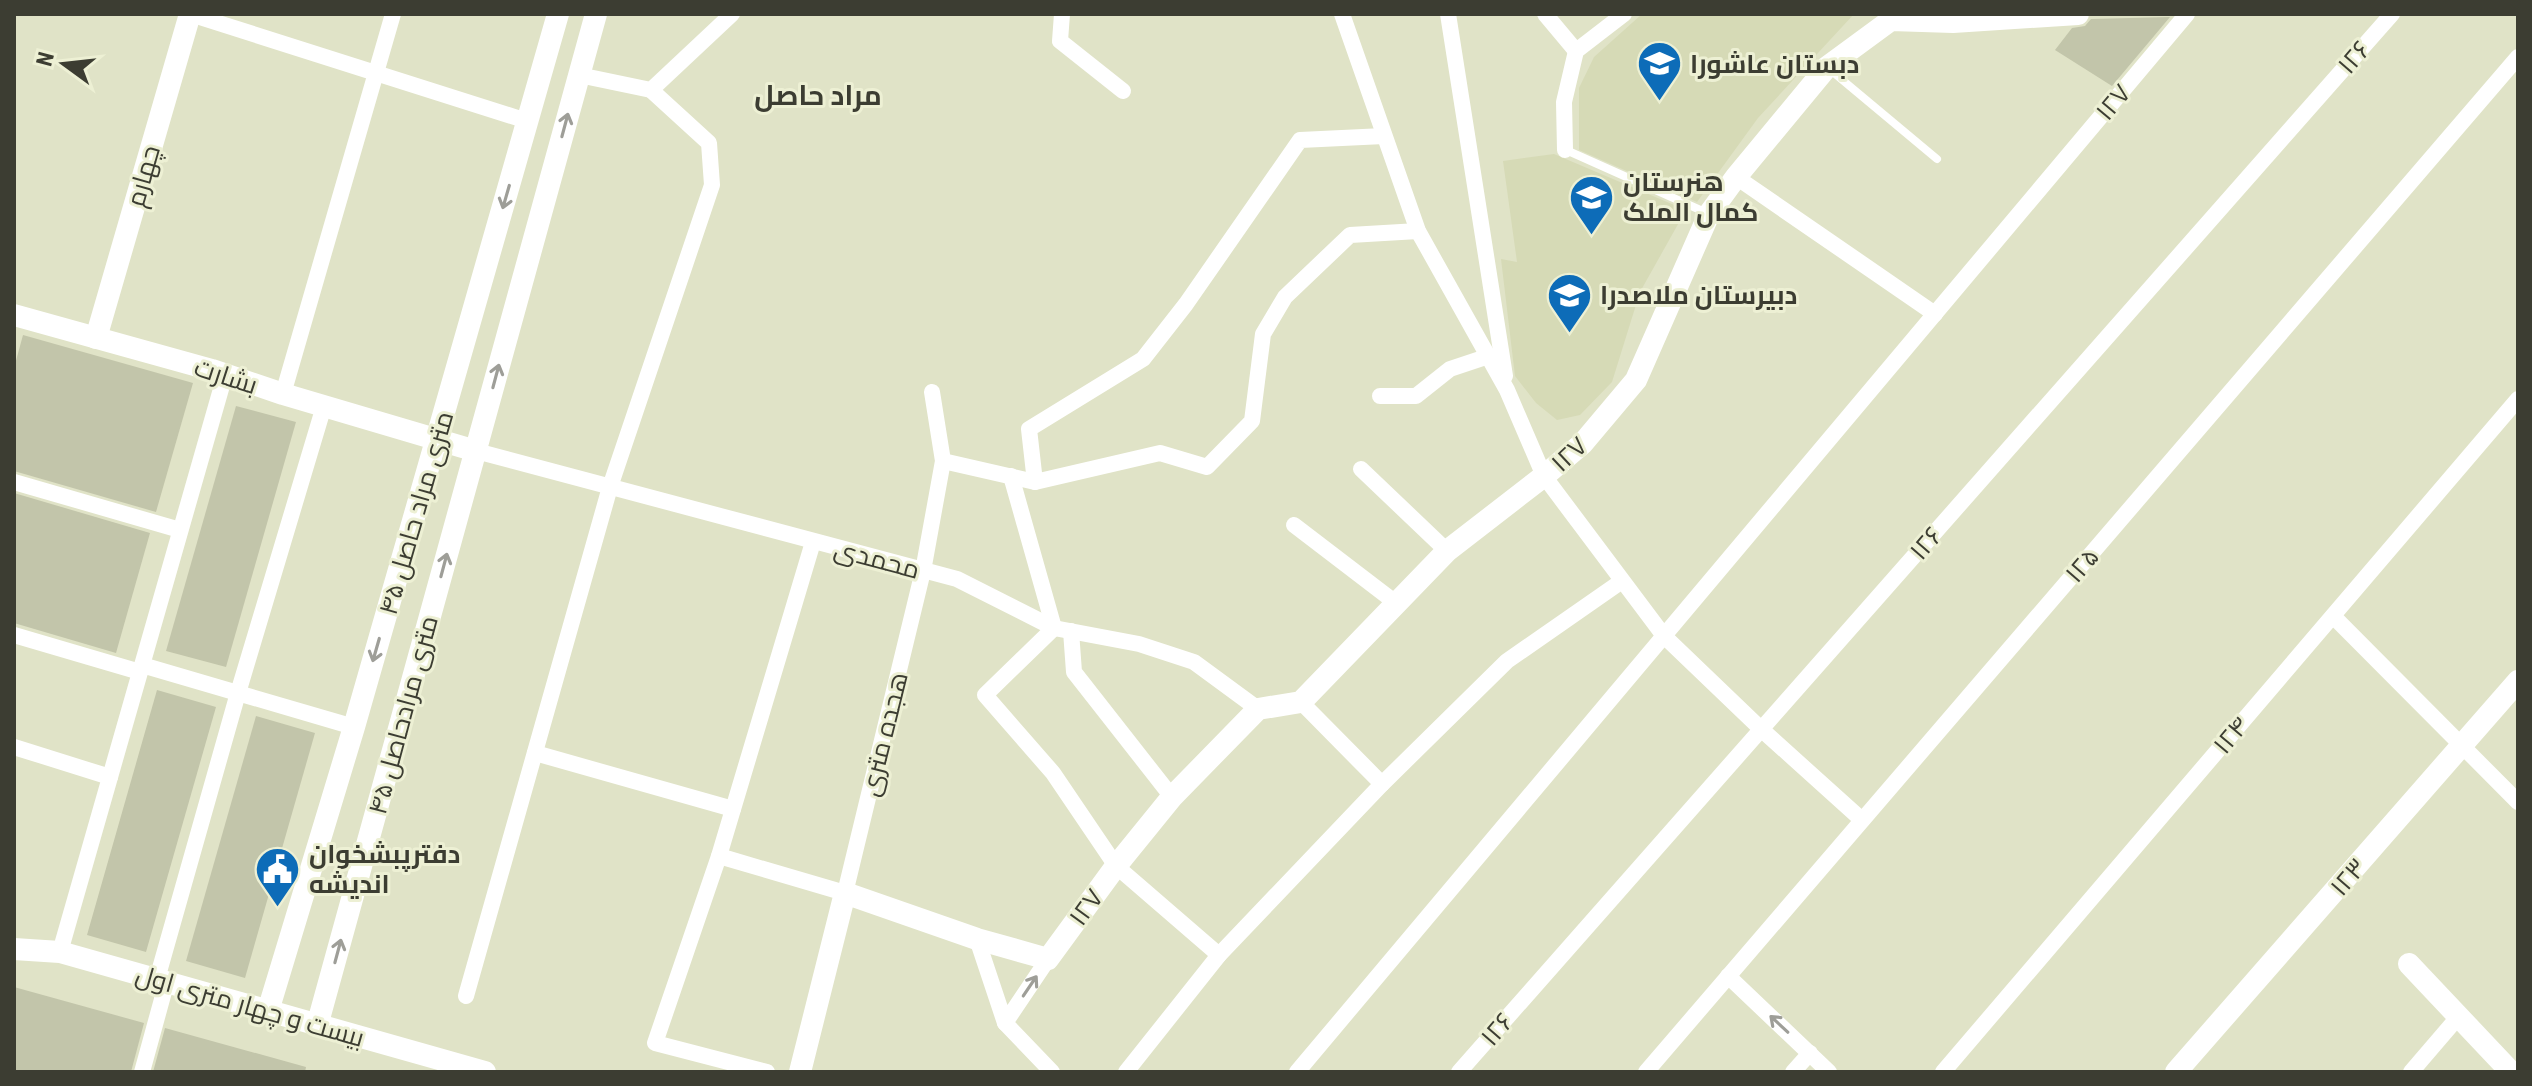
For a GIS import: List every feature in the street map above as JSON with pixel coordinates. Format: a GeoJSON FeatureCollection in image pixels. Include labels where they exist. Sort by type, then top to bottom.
{"type":"FeatureCollection","features":[{"type":"Feature","properties":{"kind":"street"},"geometry":{"type":"LineString","coordinates":[[190,14],[527,121]]}},
{"type":"Feature","properties":{"kind":"street","name":"چهارم"},"geometry":{"type":"LineString","coordinates":[[96,338],[190,14]]}},
{"type":"Feature","properties":{"kind":"street"},"geometry":{"type":"LineString","coordinates":[[283,394],[393,14]]}},
{"type":"Feature","properties":{"kind":"street","name":"۴۵ متری مراد حاصل"},"geometry":{"type":"LineString","coordinates":[[268,1011],[354,727],[558,14]]}},
{"type":"Feature","properties":{"kind":"street","name":"۴۵ متری مراد حاصل"},"geometry":{"type":"LineString","coordinates":[[476,451],[596,14]]}},
{"type":"Feature","properties":{"kind":"street"},"geometry":{"type":"LineString","coordinates":[[651,90],[732,14]]}},
{"type":"Feature","properties":{"kind":"street"},"geometry":{"type":"LineString","coordinates":[[1062,14],[1060,41],[1123,91]]}},
{"type":"Feature","properties":{"kind":"street"},"geometry":{"type":"LineString","coordinates":[[1342,14],[1418,231],[1507,390],[1544,476],[1664,636],[1862,820]]}},
{"type":"Feature","properties":{"kind":"street"},"geometry":{"type":"LineString","coordinates":[[1448,14],[1507,390]]}},
{"type":"Feature","properties":{"kind":"street"},"geometry":{"type":"LineString","coordinates":[[1545,14],[1576,51]]}},
{"type":"Feature","properties":{"kind":"street"},"geometry":{"type":"LineString","coordinates":[[1565,150],[1564,102],[1576,51],[1624,14]]}},
{"type":"Feature","properties":{"kind":"street","name":"۱۲۷"},"geometry":{"type":"LineString","coordinates":[[1301,702],[1447,551],[1583,443],[1636,380],[1709,214],[1827,67],[1888,17],[2078,14]]}},
{"type":"Feature","properties":{"kind":"street","name":"۱۲۷"},"geometry":{"type":"LineString","coordinates":[[1297,1072],[2187,14]]}},
{"type":"Feature","properties":{"kind":"street","name":"۱۲۶"},"geometry":{"type":"LineString","coordinates":[[1459,1072],[2392,14]]}},
{"type":"Feature","properties":{"kind":"street","name":"۱۲۵"},"geometry":{"type":"LineString","coordinates":[[1646,1072],[2518,57]]}},
{"type":"Feature","properties":{"kind":"street"},"geometry":{"type":"LineString","coordinates":[[466,996],[610,487],[712,185],[709,143],[651,90],[579,75]]}},
{"type":"Feature","properties":{"kind":"street"},"geometry":{"type":"LineString","coordinates":[[1035,482],[1029,429],[1143,359],[1186,304],[1300,140],[1384,136]]}},
{"type":"Feature","properties":{"kind":"street"},"geometry":{"type":"LineString","coordinates":[[1736,177],[1935,314]]}},
{"type":"Feature","properties":{"kind":"street"},"geometry":{"type":"LineString","coordinates":[[943,461],[1035,482],[1160,453],[1207,467],[1252,421],[1263,334],[1285,297],[1350,235],[1418,231]]}},
{"type":"Feature","properties":{"kind":"street","name":"بشارت"},"geometry":{"type":"LineString","coordinates":[[14,315],[476,451]]}},
{"type":"Feature","properties":{"kind":"street"},"geometry":{"type":"LineString","coordinates":[[1380,396],[1416,396],[1450,369],[1489,356]]}},
{"type":"Feature","properties":{"kind":"street"},"geometry":{"type":"LineString","coordinates":[[60,952],[225,375]]}},
{"type":"Feature","properties":{"kind":"street","name":"هجده متری"},"geometry":{"type":"LineString","coordinates":[[800,1072],[923,571],[943,461],[932,392]]}},
{"type":"Feature","properties":{"kind":"street","name":"۱۲۴"},"geometry":{"type":"LineString","coordinates":[[1943,1072],[2518,399]]}},
{"type":"Feature","properties":{"kind":"street"},"geometry":{"type":"LineString","coordinates":[[142,1072],[162,980],[238,693],[324,406]]}},
{"type":"Feature","properties":{"kind":"street","name":"محمدی"},"geometry":{"type":"LineString","coordinates":[[476,451],[957,579],[1054,628],[1139,644],[1194,662],[1258,709]]}},
{"type":"Feature","properties":{"kind":"street","name":"۴۵ متری مرادحاصل"},"geometry":{"type":"LineString","coordinates":[[317,1026],[476,451]]}},
{"type":"Feature","properties":{"kind":"street"},"geometry":{"type":"LineString","coordinates":[[1361,469],[1447,551]]}},
{"type":"Feature","properties":{"kind":"street"},"geometry":{"type":"LineString","coordinates":[[1011,476],[1054,628],[985,695],[1053,773],[1116,866],[1219,955]]}},
{"type":"Feature","properties":{"kind":"street"},"geometry":{"type":"LineString","coordinates":[[14,482],[180,530]]}},
{"type":"Feature","properties":{"kind":"street"},"geometry":{"type":"LineString","coordinates":[[1294,525],[1396,603]]}},
{"type":"Feature","properties":{"kind":"street"},"geometry":{"type":"LineString","coordinates":[[767,1072],[655,1043],[719,856],[813,542]]}},
{"type":"Feature","properties":{"kind":"street"},"geometry":{"type":"LineString","coordinates":[[1126,1072],[1219,955],[1382,784],[1507,661],[1622,581]]}},
{"type":"Feature","properties":{"kind":"street"},"geometry":{"type":"LineString","coordinates":[[2333,616],[2518,802]]}},
{"type":"Feature","properties":{"kind":"street"},"geometry":{"type":"LineString","coordinates":[[1071,631],[1074,672],[1172,797]]}},
{"type":"Feature","properties":{"kind":"street"},"geometry":{"type":"LineString","coordinates":[[14,635],[238,693],[354,727]]}},
{"type":"Feature","properties":{"kind":"street","name":"۱۲۳"},"geometry":{"type":"LineString","coordinates":[[2176,1072],[2518,681]]}},
{"type":"Feature","properties":{"kind":"street"},"geometry":{"type":"LineString","coordinates":[[1258,709],[1301,702],[1382,784]]}},
{"type":"Feature","properties":{"kind":"street","name":"۱۲۷"},"geometry":{"type":"LineString","coordinates":[[1048,959],[1116,866],[1172,797],[1258,709]]}},
{"type":"Feature","properties":{"kind":"street"},"geometry":{"type":"LineString","coordinates":[[14,747],[110,777]]}},
{"type":"Feature","properties":{"kind":"street"},"geometry":{"type":"LineString","coordinates":[[535,753],[733,809]]}},
{"type":"Feature","properties":{"kind":"street"},"geometry":{"type":"LineString","coordinates":[[719,856],[1048,959],[1005,1023]]}},
{"type":"Feature","properties":{"kind":"street"},"geometry":{"type":"LineString","coordinates":[[977,939],[1005,1023],[1052,1072]]}},
{"type":"Feature","properties":{"kind":"street","name":"بیست و چهار متری اول"},"geometry":{"type":"LineString","coordinates":[[16,955],[60,952],[485,1072]]}},
{"type":"Feature","properties":{"kind":"street"},"geometry":{"type":"LineString","coordinates":[[2409,964],[2511,1072]]}},
{"type":"Feature","properties":{"kind":"street"},"geometry":{"type":"LineString","coordinates":[[1728,976],[1829,1072]]}},
{"type":"Feature","properties":{"kind":"street"},"geometry":{"type":"LineString","coordinates":[[2411,1072],[2459,1016]]}},
{"type":"Feature","properties":{"kind":"street"},"geometry":{"type":"LineString","coordinates":[[1793,1072],[1810,1053]]}},
{"type":"Feature","properties":{"kind":"lane"},"geometry":{"type":"LineString","coordinates":[[1827,67],[1937,159]]}},
{"type":"Feature","properties":{"kind":"lane"},"geometry":{"type":"LineString","coordinates":[[1565,150],[1709,214]]}},
{"type":"Feature","properties":{"kind":"shaded area","name":"دبستان عاشورا"},"geometry":{"type":"Polygon","coordinates":[[[1642,14],[1854,14],[1758,118],[1697,202],[1579,150],[1579,88],[1594,57],[1642,14]]]}},
{"type":"Feature","properties":{"kind":"shaded area"},"geometry":{"type":"Polygon","coordinates":[[[1554,154],[1686,210],[1640,292],[1612,382],[1580,415],[1557,420],[1536,403],[1515,376],[1501,259],[1517,262],[1503,161],[1554,154]]]}},
{"type":"Feature","properties":{"kind":"building"},"geometry":{"type":"Polygon","coordinates":[[[2170,17],[2112,86],[2055,50],[2072,28],[2085,26],[2091,19],[2170,17]]]}},
{"type":"Feature","properties":{"kind":"building"},"geometry":{"type":"Polygon","coordinates":[[[23,335],[193,383],[156,512],[14,471],[14,368],[23,335]]]}},
{"type":"Feature","properties":{"kind":"building"},"geometry":{"type":"Polygon","coordinates":[[[236,406],[296,422],[226,667],[166,651],[236,406]]]}},
{"type":"Feature","properties":{"kind":"building"},"geometry":{"type":"Polygon","coordinates":[[[14,493],[150,533],[116,653],[14,623],[14,493]]]}},
{"type":"Feature","properties":{"kind":"building"},"geometry":{"type":"Polygon","coordinates":[[[157,690],[216,707],[146,952],[87,935],[157,690]]]}},
{"type":"Feature","properties":{"kind":"building"},"geometry":{"type":"Polygon","coordinates":[[[256,716],[315,733],[245,978],[186,961],[256,716]]]}},
{"type":"Feature","properties":{"kind":"building"},"geometry":{"type":"Polygon","coordinates":[[[14,987],[144,1023],[131,1072],[14,1072],[14,987]]]}},
{"type":"Feature","properties":{"kind":"building"},"geometry":{"type":"Polygon","coordinates":[[[165,1028],[306,1067],[305,1072],[153,1072],[165,1028]]]}},
{"type":"Feature","properties":{"kind":"place","name":"دبستان عاشورا"},"geometry":{"type":"Point","coordinates":[1659,103]}},
{"type":"Feature","properties":{"kind":"place","name":"هنرستان کمال الملک"},"geometry":{"type":"Point","coordinates":[1592,236]}},
{"type":"Feature","properties":{"kind":"place","name":"دبیرستان ملاصدرا"},"geometry":{"type":"Point","coordinates":[1569,334]}},
{"type":"Feature","properties":{"kind":"place","name":"دفترپبشخوان اندیشه"},"geometry":{"type":"Point","coordinates":[278,908]}},
{"type":"Feature","properties":{"kind":"district","name":"مراد حاصل"},"geometry":{"type":"Point","coordinates":[818,95]}}]}
